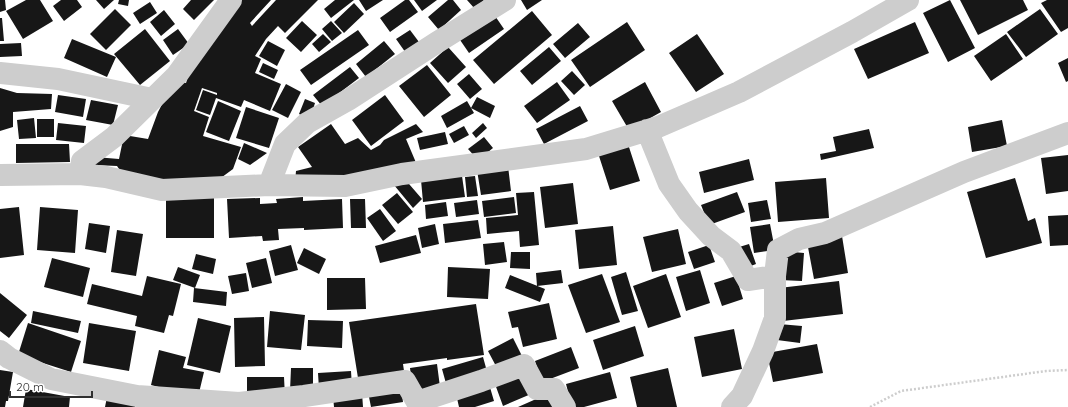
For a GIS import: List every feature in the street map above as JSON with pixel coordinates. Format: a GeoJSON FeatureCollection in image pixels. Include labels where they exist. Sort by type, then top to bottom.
{"type":"FeatureCollection","features":[{"type":"Feature","properties":{"kind":"street"},"geometry":{"type":"LineString","coordinates":[[80,174],[82,161],[114,137],[177,75],[231,0]]}},
{"type":"Feature","properties":{"kind":"street"},"geometry":{"type":"LineString","coordinates":[[269,185],[285,144],[307,122],[348,100],[505,0]]}},
{"type":"Feature","properties":{"kind":"street"},"geometry":{"type":"LineString","coordinates":[[0,175],[80,174],[106,176],[162,190],[269,185],[345,186],[402,174],[586,149],[658,127],[738,92],[852,32],[908,0]]}},
{"type":"Feature","properties":{"kind":"street"},"geometry":{"type":"LineString","coordinates":[[0,73],[58,79],[152,99]]}},
{"type":"Feature","properties":{"kind":"street"},"geometry":{"type":"LineString","coordinates":[[647,130],[669,184],[688,211],[711,236],[731,251],[748,280],[775,276]]}},
{"type":"Feature","properties":{"kind":"street"},"geometry":{"type":"LineString","coordinates":[[732,407],[742,396],[763,350],[775,318],[775,276],[778,250],[799,239],[825,233],[964,172],[1068,133]]}},
{"type":"Feature","properties":{"kind":"street"},"geometry":{"type":"LineString","coordinates":[[0,351],[9,358],[51,379],[137,396],[239,403],[304,396],[405,381],[417,402],[524,365],[537,389],[554,389],[565,407]]}},
{"type":"Feature","properties":{"kind":"path"},"geometry":{"type":"LineString","coordinates":[[870,407],[901,391],[1046,371],[1068,370]]}},
{"type":"Feature","properties":{"kind":"building"},"geometry":{"type":"Polygon","coordinates":[[[0,0],[5,0],[6,10],[0,12],[0,0]]]}},
{"type":"Feature","properties":{"kind":"building"},"geometry":{"type":"Polygon","coordinates":[[[26,0],[40,0],[53,21],[23,39],[6,11],[26,0]]]}},
{"type":"Feature","properties":{"kind":"building"},"geometry":{"type":"Polygon","coordinates":[[[61,0],[77,0],[82,7],[64,21],[53,6],[61,0]]]}},
{"type":"Feature","properties":{"kind":"building"},"geometry":{"type":"Polygon","coordinates":[[[96,0],[114,0],[104,9],[96,0]]]}},
{"type":"Feature","properties":{"kind":"building"},"geometry":{"type":"Polygon","coordinates":[[[119,0],[129,0],[128,6],[118,4],[119,0]]]}},
{"type":"Feature","properties":{"kind":"building"},"geometry":{"type":"Polygon","coordinates":[[[191,0],[214,0],[194,20],[183,9],[191,0]]]}},
{"type":"Feature","properties":{"kind":"building"},"geometry":{"type":"Polygon","coordinates":[[[237,0],[271,0],[250,23],[252,26],[276,0],[318,0],[285,33],[278,26],[266,39],[255,56],[261,59],[255,73],[281,84],[270,111],[244,100],[241,107],[216,98],[210,115],[196,110],[203,90],[217,95],[217,93],[202,88],[194,111],[209,117],[203,136],[241,147],[233,169],[214,183],[179,183],[124,176],[117,166],[95,165],[95,157],[119,159],[124,135],[148,139],[158,112],[167,95],[182,82],[186,83],[194,58],[237,0]]]}},
{"type":"Feature","properties":{"kind":"building"},"geometry":{"type":"Polygon","coordinates":[[[335,0],[354,0],[331,18],[324,9],[335,0]]]}},
{"type":"Feature","properties":{"kind":"building"},"geometry":{"type":"Polygon","coordinates":[[[359,0],[383,0],[366,11],[359,0]]]}},
{"type":"Feature","properties":{"kind":"building"},"geometry":{"type":"Polygon","coordinates":[[[405,0],[409,0],[418,12],[390,32],[380,18],[405,0]]]}},
{"type":"Feature","properties":{"kind":"building"},"geometry":{"type":"Polygon","coordinates":[[[414,0],[437,0],[422,11],[414,0]]]}},
{"type":"Feature","properties":{"kind":"building"},"geometry":{"type":"Polygon","coordinates":[[[448,0],[453,0],[461,10],[439,30],[428,17],[448,0]]]}},
{"type":"Feature","properties":{"kind":"building"},"geometry":{"type":"Polygon","coordinates":[[[467,0],[484,0],[475,9],[467,0]]]}},
{"type":"Feature","properties":{"kind":"building"},"geometry":{"type":"Polygon","coordinates":[[[521,0],[542,0],[527,10],[521,0]]]}},
{"type":"Feature","properties":{"kind":"building"},"geometry":{"type":"Polygon","coordinates":[[[950,0],[975,48],[948,62],[923,13],[950,0]]]}},
{"type":"Feature","properties":{"kind":"building"},"geometry":{"type":"Polygon","coordinates":[[[960,0],[1023,0],[1028,10],[978,35],[960,0]]]}},
{"type":"Feature","properties":{"kind":"building"},"geometry":{"type":"Polygon","coordinates":[[[1047,0],[1068,0],[1068,28],[1061,32],[1041,3],[1047,0]]]}},
{"type":"Feature","properties":{"kind":"building"},"geometry":{"type":"Polygon","coordinates":[[[150,2],[157,13],[140,24],[133,13],[150,2]]]}},
{"type":"Feature","properties":{"kind":"building"},"geometry":{"type":"Polygon","coordinates":[[[354,3],[364,14],[344,33],[334,22],[354,3]]]}},
{"type":"Feature","properties":{"kind":"building"},"geometry":{"type":"Polygon","coordinates":[[[115,9],[131,25],[106,50],[90,34],[115,9]]]}},
{"type":"Feature","properties":{"kind":"building"},"geometry":{"type":"Polygon","coordinates":[[[1040,9],[1058,34],[1026,57],[1007,32],[1040,9]]]}},
{"type":"Feature","properties":{"kind":"building"},"geometry":{"type":"Polygon","coordinates":[[[164,10],[175,24],[161,36],[150,22],[164,10]]]}},
{"type":"Feature","properties":{"kind":"building"},"geometry":{"type":"Polygon","coordinates":[[[532,11],[552,35],[494,84],[473,60],[532,11]]]}},
{"type":"Feature","properties":{"kind":"building"},"geometry":{"type":"Polygon","coordinates":[[[493,13],[504,29],[469,53],[458,37],[493,13]]]}},
{"type":"Feature","properties":{"kind":"building"},"geometry":{"type":"Polygon","coordinates":[[[0,18],[2,18],[4,41],[0,41],[0,18]]]}},
{"type":"Feature","properties":{"kind":"building"},"geometry":{"type":"Polygon","coordinates":[[[302,21],[317,35],[301,52],[286,38],[302,21]]]}},
{"type":"Feature","properties":{"kind":"building"},"geometry":{"type":"Polygon","coordinates":[[[331,21],[342,33],[332,41],[322,29],[331,21]]]}},
{"type":"Feature","properties":{"kind":"building"},"geometry":{"type":"Polygon","coordinates":[[[627,22],[645,50],[590,87],[571,60],[627,22]]]}},
{"type":"Feature","properties":{"kind":"building"},"geometry":{"type":"Polygon","coordinates":[[[915,22],[929,53],[868,79],[854,49],[915,22]]]}},
{"type":"Feature","properties":{"kind":"building"},"geometry":{"type":"Polygon","coordinates":[[[578,23],[590,37],[565,58],[553,44],[578,23]]]}},
{"type":"Feature","properties":{"kind":"building"},"geometry":{"type":"Polygon","coordinates":[[[145,29],[170,61],[140,85],[114,54],[145,29]]]}},
{"type":"Feature","properties":{"kind":"building"},"geometry":{"type":"Polygon","coordinates":[[[178,29],[189,44],[173,55],[163,40],[178,29]]]}},
{"type":"Feature","properties":{"kind":"building"},"geometry":{"type":"Polygon","coordinates":[[[358,30],[369,45],[311,85],[300,70],[358,30]]]}},
{"type":"Feature","properties":{"kind":"building"},"geometry":{"type":"Polygon","coordinates":[[[410,30],[422,46],[408,56],[396,39],[410,30]]]}},
{"type":"Feature","properties":{"kind":"building"},"geometry":{"type":"Polygon","coordinates":[[[323,34],[331,42],[319,52],[312,44],[323,34]]]}},
{"type":"Feature","properties":{"kind":"building"},"geometry":{"type":"Polygon","coordinates":[[[697,34],[724,74],[696,92],[669,53],[697,34]]]}},
{"type":"Feature","properties":{"kind":"building"},"geometry":{"type":"Polygon","coordinates":[[[1006,34],[1023,59],[991,81],[974,56],[1006,34]]]}},
{"type":"Feature","properties":{"kind":"building"},"geometry":{"type":"Polygon","coordinates":[[[72,39],[116,57],[107,77],[64,58],[72,39]]]}},
{"type":"Feature","properties":{"kind":"building"},"geometry":{"type":"Polygon","coordinates":[[[268,41],[285,50],[277,66],[259,56],[268,41]]]}},
{"type":"Feature","properties":{"kind":"building"},"geometry":{"type":"Polygon","coordinates":[[[384,41],[395,54],[366,77],[356,64],[384,41]]]}},
{"type":"Feature","properties":{"kind":"building"},"geometry":{"type":"Polygon","coordinates":[[[21,43],[22,56],[0,57],[0,44],[21,43]]]}},
{"type":"Feature","properties":{"kind":"building"},"geometry":{"type":"Polygon","coordinates":[[[448,47],[466,67],[448,83],[430,63],[448,47]]]}},
{"type":"Feature","properties":{"kind":"building"},"geometry":{"type":"Polygon","coordinates":[[[549,47],[561,61],[532,85],[520,71],[549,47]]]}},
{"type":"Feature","properties":{"kind":"building"},"geometry":{"type":"Polygon","coordinates":[[[1068,58],[1068,81],[1066,82],[1058,63],[1068,58]]]}},
{"type":"Feature","properties":{"kind":"building"},"geometry":{"type":"Polygon","coordinates":[[[263,63],[278,70],[274,79],[259,72],[263,63]]]}},
{"type":"Feature","properties":{"kind":"building"},"geometry":{"type":"Polygon","coordinates":[[[427,65],[451,95],[424,117],[399,86],[427,65]]]}},
{"type":"Feature","properties":{"kind":"building"},"geometry":{"type":"Polygon","coordinates":[[[350,67],[359,78],[322,106],[313,95],[350,67]]]}},
{"type":"Feature","properties":{"kind":"building"},"geometry":{"type":"Polygon","coordinates":[[[572,71],[585,85],[574,95],[561,81],[572,71]]]}},
{"type":"Feature","properties":{"kind":"building"},"geometry":{"type":"Polygon","coordinates":[[[469,74],[482,89],[470,99],[457,84],[469,74]]]}},
{"type":"Feature","properties":{"kind":"building"},"geometry":{"type":"Polygon","coordinates":[[[557,82],[570,100],[537,123],[524,106],[557,82]]]}},
{"type":"Feature","properties":{"kind":"building"},"geometry":{"type":"Polygon","coordinates":[[[645,82],[661,112],[629,130],[612,101],[645,82]]]}},
{"type":"Feature","properties":{"kind":"building"},"geometry":{"type":"Polygon","coordinates":[[[286,84],[301,92],[288,118],[272,110],[286,84]]]}},
{"type":"Feature","properties":{"kind":"building"},"geometry":{"type":"Polygon","coordinates":[[[0,88],[17,93],[52,94],[51,109],[13,112],[13,127],[0,131],[0,88]]]}},
{"type":"Feature","properties":{"kind":"building"},"geometry":{"type":"Polygon","coordinates":[[[58,95],[86,99],[83,117],[55,112],[58,95]]]}},
{"type":"Feature","properties":{"kind":"building"},"geometry":{"type":"Polygon","coordinates":[[[385,95],[404,121],[371,146],[352,120],[385,95]]]}},
{"type":"Feature","properties":{"kind":"building"},"geometry":{"type":"Polygon","coordinates":[[[477,97],[495,106],[490,118],[471,108],[477,97]]]}},
{"type":"Feature","properties":{"kind":"building"},"geometry":{"type":"Polygon","coordinates":[[[305,99],[315,103],[310,119],[299,114],[305,99]]]}},
{"type":"Feature","properties":{"kind":"building"},"geometry":{"type":"Polygon","coordinates":[[[91,100],[118,105],[113,125],[86,120],[91,100]]]}},
{"type":"Feature","properties":{"kind":"building"},"geometry":{"type":"Polygon","coordinates":[[[218,101],[241,111],[229,141],[206,132],[218,101]]]}},
{"type":"Feature","properties":{"kind":"building"},"geometry":{"type":"Polygon","coordinates":[[[467,101],[474,113],[447,128],[441,116],[467,101]]]}},
{"type":"Feature","properties":{"kind":"building"},"geometry":{"type":"Polygon","coordinates":[[[580,106],[588,121],[544,144],[536,129],[580,106]]]}},
{"type":"Feature","properties":{"kind":"building"},"geometry":{"type":"Polygon","coordinates":[[[246,107],[279,118],[269,148],[236,138],[246,107]]]}},
{"type":"Feature","properties":{"kind":"building"},"geometry":{"type":"Polygon","coordinates":[[[34,118],[36,138],[19,139],[17,120],[34,118]]]}},
{"type":"Feature","properties":{"kind":"building"},"geometry":{"type":"Polygon","coordinates":[[[37,119],[54,119],[54,137],[37,137],[37,119]]]}},
{"type":"Feature","properties":{"kind":"building"},"geometry":{"type":"Polygon","coordinates":[[[1002,120],[1007,146],[972,152],[968,127],[1002,120]]]}},
{"type":"Feature","properties":{"kind":"building"},"geometry":{"type":"Polygon","coordinates":[[[58,123],[86,126],[84,143],[56,140],[58,123]]]}},
{"type":"Feature","properties":{"kind":"building"},"geometry":{"type":"Polygon","coordinates":[[[483,123],[487,128],[476,138],[472,133],[483,123]]]}},
{"type":"Feature","properties":{"kind":"building"},"geometry":{"type":"Polygon","coordinates":[[[331,124],[345,144],[358,138],[371,150],[380,145],[384,140],[416,124],[423,132],[406,139],[417,165],[369,174],[295,182],[296,171],[312,167],[298,147],[331,124]]]}},
{"type":"Feature","properties":{"kind":"building"},"geometry":{"type":"Polygon","coordinates":[[[464,126],[469,135],[454,143],[449,134],[464,126]]]}},
{"type":"Feature","properties":{"kind":"building"},"geometry":{"type":"Polygon","coordinates":[[[869,129],[874,148],[821,160],[820,154],[836,151],[833,137],[869,129]]]}},
{"type":"Feature","properties":{"kind":"building"},"geometry":{"type":"Polygon","coordinates":[[[445,132],[448,144],[420,150],[417,138],[445,132]]]}},
{"type":"Feature","properties":{"kind":"building"},"geometry":{"type":"Polygon","coordinates":[[[484,137],[493,148],[478,160],[468,149],[484,137]]]}},
{"type":"Feature","properties":{"kind":"building"},"geometry":{"type":"Polygon","coordinates":[[[244,143],[267,153],[250,165],[238,159],[244,143]]]}},
{"type":"Feature","properties":{"kind":"building"},"geometry":{"type":"Polygon","coordinates":[[[16,144],[69,144],[70,162],[16,163],[16,144]]]}},
{"type":"Feature","properties":{"kind":"building"},"geometry":{"type":"Polygon","coordinates":[[[628,144],[640,181],[610,190],[598,153],[628,144]]]}},
{"type":"Feature","properties":{"kind":"building"},"geometry":{"type":"Polygon","coordinates":[[[1068,155],[1068,191],[1046,194],[1041,158],[1068,155]]]}},
{"type":"Feature","properties":{"kind":"building"},"geometry":{"type":"Polygon","coordinates":[[[749,159],[754,180],[704,193],[699,172],[749,159]]]}},
{"type":"Feature","properties":{"kind":"building"},"geometry":{"type":"Polygon","coordinates":[[[508,166],[511,191],[481,195],[477,170],[508,166]]]}},
{"type":"Feature","properties":{"kind":"building"},"geometry":{"type":"Polygon","coordinates":[[[462,176],[465,197],[423,202],[421,180],[462,176]]]}},
{"type":"Feature","properties":{"kind":"building"},"geometry":{"type":"Polygon","coordinates":[[[475,176],[478,196],[467,197],[465,177],[475,176]]]}},
{"type":"Feature","properties":{"kind":"building"},"geometry":{"type":"Polygon","coordinates":[[[403,177],[422,199],[413,208],[394,185],[403,177]]]}},
{"type":"Feature","properties":{"kind":"building"},"geometry":{"type":"Polygon","coordinates":[[[826,178],[829,218],[778,222],[775,182],[826,178]]]}},
{"type":"Feature","properties":{"kind":"building"},"geometry":{"type":"Polygon","coordinates":[[[1015,178],[1028,221],[1035,218],[1042,243],[986,258],[967,192],[1015,178]]]}},
{"type":"Feature","properties":{"kind":"building"},"geometry":{"type":"Polygon","coordinates":[[[573,183],[578,224],[545,228],[540,187],[573,183]]]}},
{"type":"Feature","properties":{"kind":"building"},"geometry":{"type":"Polygon","coordinates":[[[534,192],[539,245],[520,247],[519,231],[487,234],[486,218],[518,215],[516,193],[534,192]]]}},
{"type":"Feature","properties":{"kind":"building"},"geometry":{"type":"Polygon","coordinates":[[[737,192],[745,212],[709,225],[701,205],[737,192]]]}},
{"type":"Feature","properties":{"kind":"building"},"geometry":{"type":"Polygon","coordinates":[[[397,193],[413,212],[398,224],[382,205],[397,193]]]}},
{"type":"Feature","properties":{"kind":"building"},"geometry":{"type":"Polygon","coordinates":[[[166,197],[214,197],[214,238],[166,238],[166,197]]]}},
{"type":"Feature","properties":{"kind":"building"},"geometry":{"type":"Polygon","coordinates":[[[303,197],[303,201],[342,199],[343,228],[304,230],[304,228],[278,229],[279,240],[263,241],[262,236],[229,238],[227,199],[260,198],[260,204],[277,203],[276,199],[303,197]]]}},
{"type":"Feature","properties":{"kind":"building"},"geometry":{"type":"Polygon","coordinates":[[[514,197],[516,213],[484,217],[482,201],[514,197]]]}},
{"type":"Feature","properties":{"kind":"building"},"geometry":{"type":"Polygon","coordinates":[[[350,199],[365,199],[366,228],[351,228],[350,199]]]}},
{"type":"Feature","properties":{"kind":"building"},"geometry":{"type":"Polygon","coordinates":[[[477,200],[479,214],[456,217],[454,203],[477,200]]]}},
{"type":"Feature","properties":{"kind":"building"},"geometry":{"type":"Polygon","coordinates":[[[767,200],[771,219],[751,222],[748,203],[767,200]]]}},
{"type":"Feature","properties":{"kind":"building"},"geometry":{"type":"Polygon","coordinates":[[[446,202],[448,216],[426,219],[425,205],[446,202]]]}},
{"type":"Feature","properties":{"kind":"building"},"geometry":{"type":"Polygon","coordinates":[[[19,207],[24,255],[0,258],[0,209],[19,207]]]}},
{"type":"Feature","properties":{"kind":"building"},"geometry":{"type":"Polygon","coordinates":[[[40,207],[78,210],[75,253],[37,250],[40,207]]]}},
{"type":"Feature","properties":{"kind":"building"},"geometry":{"type":"Polygon","coordinates":[[[380,209],[396,231],[383,241],[367,218],[380,209]]]}},
{"type":"Feature","properties":{"kind":"building"},"geometry":{"type":"Polygon","coordinates":[[[1068,215],[1068,245],[1050,246],[1048,216],[1068,215]]]}},
{"type":"Feature","properties":{"kind":"building"},"geometry":{"type":"Polygon","coordinates":[[[478,220],[481,238],[445,243],[443,224],[478,220]]]}},
{"type":"Feature","properties":{"kind":"building"},"geometry":{"type":"Polygon","coordinates":[[[89,223],[110,226],[106,253],[85,249],[89,223]]]}},
{"type":"Feature","properties":{"kind":"building"},"geometry":{"type":"Polygon","coordinates":[[[435,224],[439,244],[422,248],[418,228],[435,224]]]}},
{"type":"Feature","properties":{"kind":"building"},"geometry":{"type":"Polygon","coordinates":[[[770,224],[775,250],[754,253],[750,227],[770,224]]]}},
{"type":"Feature","properties":{"kind":"building"},"geometry":{"type":"Polygon","coordinates":[[[613,226],[617,265],[579,269],[575,230],[613,226]]]}},
{"type":"Feature","properties":{"kind":"building"},"geometry":{"type":"Polygon","coordinates":[[[678,229],[686,264],[652,272],[643,237],[678,229]]]}},
{"type":"Feature","properties":{"kind":"building"},"geometry":{"type":"Polygon","coordinates":[[[117,230],[143,234],[136,276],[111,272],[117,230]]]}},
{"type":"Feature","properties":{"kind":"building"},"geometry":{"type":"Polygon","coordinates":[[[416,235],[421,253],[380,263],[375,246],[416,235]]]}},
{"type":"Feature","properties":{"kind":"building"},"geometry":{"type":"Polygon","coordinates":[[[842,236],[848,273],[814,279],[807,242],[842,236]]]}},
{"type":"Feature","properties":{"kind":"building"},"geometry":{"type":"Polygon","coordinates":[[[504,242],[507,262],[485,265],[483,244],[504,242]]]}},
{"type":"Feature","properties":{"kind":"building"},"geometry":{"type":"Polygon","coordinates":[[[749,244],[756,264],[743,269],[736,248],[749,244]]]}},
{"type":"Feature","properties":{"kind":"building"},"geometry":{"type":"Polygon","coordinates":[[[291,245],[298,270],[275,276],[269,251],[291,245]]]}},
{"type":"Feature","properties":{"kind":"building"},"geometry":{"type":"Polygon","coordinates":[[[709,245],[715,262],[694,269],[688,252],[709,245]]]}},
{"type":"Feature","properties":{"kind":"building"},"geometry":{"type":"Polygon","coordinates":[[[304,248],[326,259],[319,274],[297,263],[304,248]]]}},
{"type":"Feature","properties":{"kind":"building"},"geometry":{"type":"Polygon","coordinates":[[[782,251],[804,253],[802,281],[780,280],[782,251]]]}},
{"type":"Feature","properties":{"kind":"building"},"geometry":{"type":"Polygon","coordinates":[[[511,252],[530,252],[530,269],[510,268],[511,252]]]}},
{"type":"Feature","properties":{"kind":"building"},"geometry":{"type":"Polygon","coordinates":[[[196,254],[216,259],[213,274],[192,269],[196,254]]]}},
{"type":"Feature","properties":{"kind":"building"},"geometry":{"type":"Polygon","coordinates":[[[52,258],[90,268],[83,297],[44,287],[52,258]]]}},
{"type":"Feature","properties":{"kind":"building"},"geometry":{"type":"Polygon","coordinates":[[[266,258],[272,283],[252,288],[246,263],[266,258]]]}},
{"type":"Feature","properties":{"kind":"building"},"geometry":{"type":"Polygon","coordinates":[[[178,267],[200,275],[195,288],[173,280],[178,267]]]}},
{"type":"Feature","properties":{"kind":"building"},"geometry":{"type":"Polygon","coordinates":[[[448,267],[490,269],[488,299],[447,297],[448,267]]]}},
{"type":"Feature","properties":{"kind":"building"},"geometry":{"type":"Polygon","coordinates":[[[561,270],[563,283],[537,286],[536,273],[561,270]]]}},
{"type":"Feature","properties":{"kind":"building"},"geometry":{"type":"Polygon","coordinates":[[[700,270],[710,303],[686,311],[676,277],[700,270]]]}},
{"type":"Feature","properties":{"kind":"building"},"geometry":{"type":"Polygon","coordinates":[[[626,272],[638,311],[622,315],[611,277],[626,272]]]}},
{"type":"Feature","properties":{"kind":"building"},"geometry":{"type":"Polygon","coordinates":[[[246,273],[249,291],[232,294],[228,276],[246,273]]]}},
{"type":"Feature","properties":{"kind":"building"},"geometry":{"type":"Polygon","coordinates":[[[602,274],[620,322],[586,333],[568,285],[602,274]]]}},
{"type":"Feature","properties":{"kind":"building"},"geometry":{"type":"Polygon","coordinates":[[[666,274],[681,317],[648,328],[633,286],[666,274]]]}},
{"type":"Feature","properties":{"kind":"building"},"geometry":{"type":"Polygon","coordinates":[[[510,275],[545,289],[540,302],[505,288],[510,275]]]}},
{"type":"Feature","properties":{"kind":"building"},"geometry":{"type":"Polygon","coordinates":[[[147,276],[181,284],[173,316],[169,315],[164,333],[135,326],[137,316],[87,304],[92,284],[142,296],[147,276]]]}},
{"type":"Feature","properties":{"kind":"building"},"geometry":{"type":"Polygon","coordinates":[[[736,276],[743,299],[722,306],[714,283],[736,276]]]}},
{"type":"Feature","properties":{"kind":"building"},"geometry":{"type":"Polygon","coordinates":[[[327,278],[365,278],[366,309],[327,310],[327,278]]]}},
{"type":"Feature","properties":{"kind":"building"},"geometry":{"type":"Polygon","coordinates":[[[839,281],[843,314],[783,321],[779,288],[839,281]]]}},
{"type":"Feature","properties":{"kind":"building"},"geometry":{"type":"Polygon","coordinates":[[[194,288],[227,292],[226,306],[193,302],[194,288]]]}},
{"type":"Feature","properties":{"kind":"building"},"geometry":{"type":"Polygon","coordinates":[[[0,293],[27,315],[9,338],[0,331],[0,293]]]}},
{"type":"Feature","properties":{"kind":"building"},"geometry":{"type":"Polygon","coordinates":[[[549,303],[557,339],[523,347],[518,327],[512,328],[508,312],[549,303]]]}},
{"type":"Feature","properties":{"kind":"building"},"geometry":{"type":"Polygon","coordinates":[[[476,304],[484,355],[403,364],[404,371],[358,378],[349,322],[476,304]]]}},
{"type":"Feature","properties":{"kind":"building"},"geometry":{"type":"Polygon","coordinates":[[[33,311],[81,321],[78,333],[31,323],[33,311]]]}},
{"type":"Feature","properties":{"kind":"building"},"geometry":{"type":"Polygon","coordinates":[[[270,311],[305,315],[301,350],[267,347],[270,311]]]}},
{"type":"Feature","properties":{"kind":"building"},"geometry":{"type":"Polygon","coordinates":[[[264,317],[265,366],[235,367],[234,318],[264,317]]]}},
{"type":"Feature","properties":{"kind":"building"},"geometry":{"type":"Polygon","coordinates":[[[198,318],[231,326],[220,373],[187,365],[198,318]]]}},
{"type":"Feature","properties":{"kind":"building"},"geometry":{"type":"Polygon","coordinates":[[[308,320],[343,321],[342,348],[307,346],[308,320]]]}},
{"type":"Feature","properties":{"kind":"building"},"geometry":{"type":"Polygon","coordinates":[[[28,323],[81,341],[71,372],[18,355],[28,323]]]}},
{"type":"Feature","properties":{"kind":"building"},"geometry":{"type":"Polygon","coordinates":[[[89,323],[136,331],[129,371],[83,363],[89,323]]]}},
{"type":"Feature","properties":{"kind":"building"},"geometry":{"type":"Polygon","coordinates":[[[779,324],[802,326],[800,343],[777,340],[779,324]]]}},
{"type":"Feature","properties":{"kind":"building"},"geometry":{"type":"Polygon","coordinates":[[[635,326],[644,356],[603,370],[593,340],[635,326]]]}},
{"type":"Feature","properties":{"kind":"building"},"geometry":{"type":"Polygon","coordinates":[[[734,329],[742,369],[702,377],[694,337],[734,329]]]}},
{"type":"Feature","properties":{"kind":"building"},"geometry":{"type":"Polygon","coordinates":[[[513,338],[522,356],[497,368],[488,351],[513,338]]]}},
{"type":"Feature","properties":{"kind":"building"},"geometry":{"type":"Polygon","coordinates":[[[817,344],[823,373],[773,382],[767,353],[817,344]]]}},
{"type":"Feature","properties":{"kind":"building"},"geometry":{"type":"Polygon","coordinates":[[[571,347],[579,368],[542,382],[535,361],[571,347]]]}},
{"type":"Feature","properties":{"kind":"building"},"geometry":{"type":"Polygon","coordinates":[[[159,350],[186,357],[183,368],[204,372],[198,397],[151,385],[159,350]]]}},
{"type":"Feature","properties":{"kind":"building"},"geometry":{"type":"Polygon","coordinates":[[[483,357],[488,375],[447,387],[442,369],[483,357]]]}},
{"type":"Feature","properties":{"kind":"building"},"geometry":{"type":"Polygon","coordinates":[[[437,364],[440,387],[413,391],[410,368],[437,364]]]}},
{"type":"Feature","properties":{"kind":"building"},"geometry":{"type":"Polygon","coordinates":[[[291,368],[313,368],[313,392],[290,391],[291,368]]]}},
{"type":"Feature","properties":{"kind":"building"},"geometry":{"type":"Polygon","coordinates":[[[668,368],[677,407],[637,407],[630,377],[668,368]]]}},
{"type":"Feature","properties":{"kind":"building"},"geometry":{"type":"Polygon","coordinates":[[[0,370],[13,372],[8,401],[6,401],[5,407],[0,407],[0,370]]]}},
{"type":"Feature","properties":{"kind":"building"},"geometry":{"type":"Polygon","coordinates":[[[351,371],[352,387],[319,389],[318,373],[351,371]]]}},
{"type":"Feature","properties":{"kind":"building"},"geometry":{"type":"Polygon","coordinates":[[[610,372],[617,398],[584,407],[572,407],[566,384],[610,372]]]}},
{"type":"Feature","properties":{"kind":"building"},"geometry":{"type":"Polygon","coordinates":[[[523,373],[531,394],[503,406],[495,384],[523,373]]]}},
{"type":"Feature","properties":{"kind":"building"},"geometry":{"type":"Polygon","coordinates":[[[247,377],[284,377],[285,397],[247,397],[247,377]]]}},
{"type":"Feature","properties":{"kind":"building"},"geometry":{"type":"Polygon","coordinates":[[[489,384],[494,401],[475,407],[459,407],[456,394],[489,384]]]}},
{"type":"Feature","properties":{"kind":"building"},"geometry":{"type":"Polygon","coordinates":[[[401,387],[403,402],[371,407],[368,392],[401,387]]]}},
{"type":"Feature","properties":{"kind":"building"},"geometry":{"type":"Polygon","coordinates":[[[26,389],[70,397],[69,407],[23,407],[26,389]]]}},
{"type":"Feature","properties":{"kind":"building"},"geometry":{"type":"Polygon","coordinates":[[[552,392],[558,407],[518,407],[552,392]]]}},
{"type":"Feature","properties":{"kind":"building"},"geometry":{"type":"Polygon","coordinates":[[[362,393],[363,407],[334,407],[333,396],[362,393]]]}},
{"type":"Feature","properties":{"kind":"building"},"geometry":{"type":"Polygon","coordinates":[[[107,397],[135,402],[135,407],[105,407],[107,397]]]}}]}
